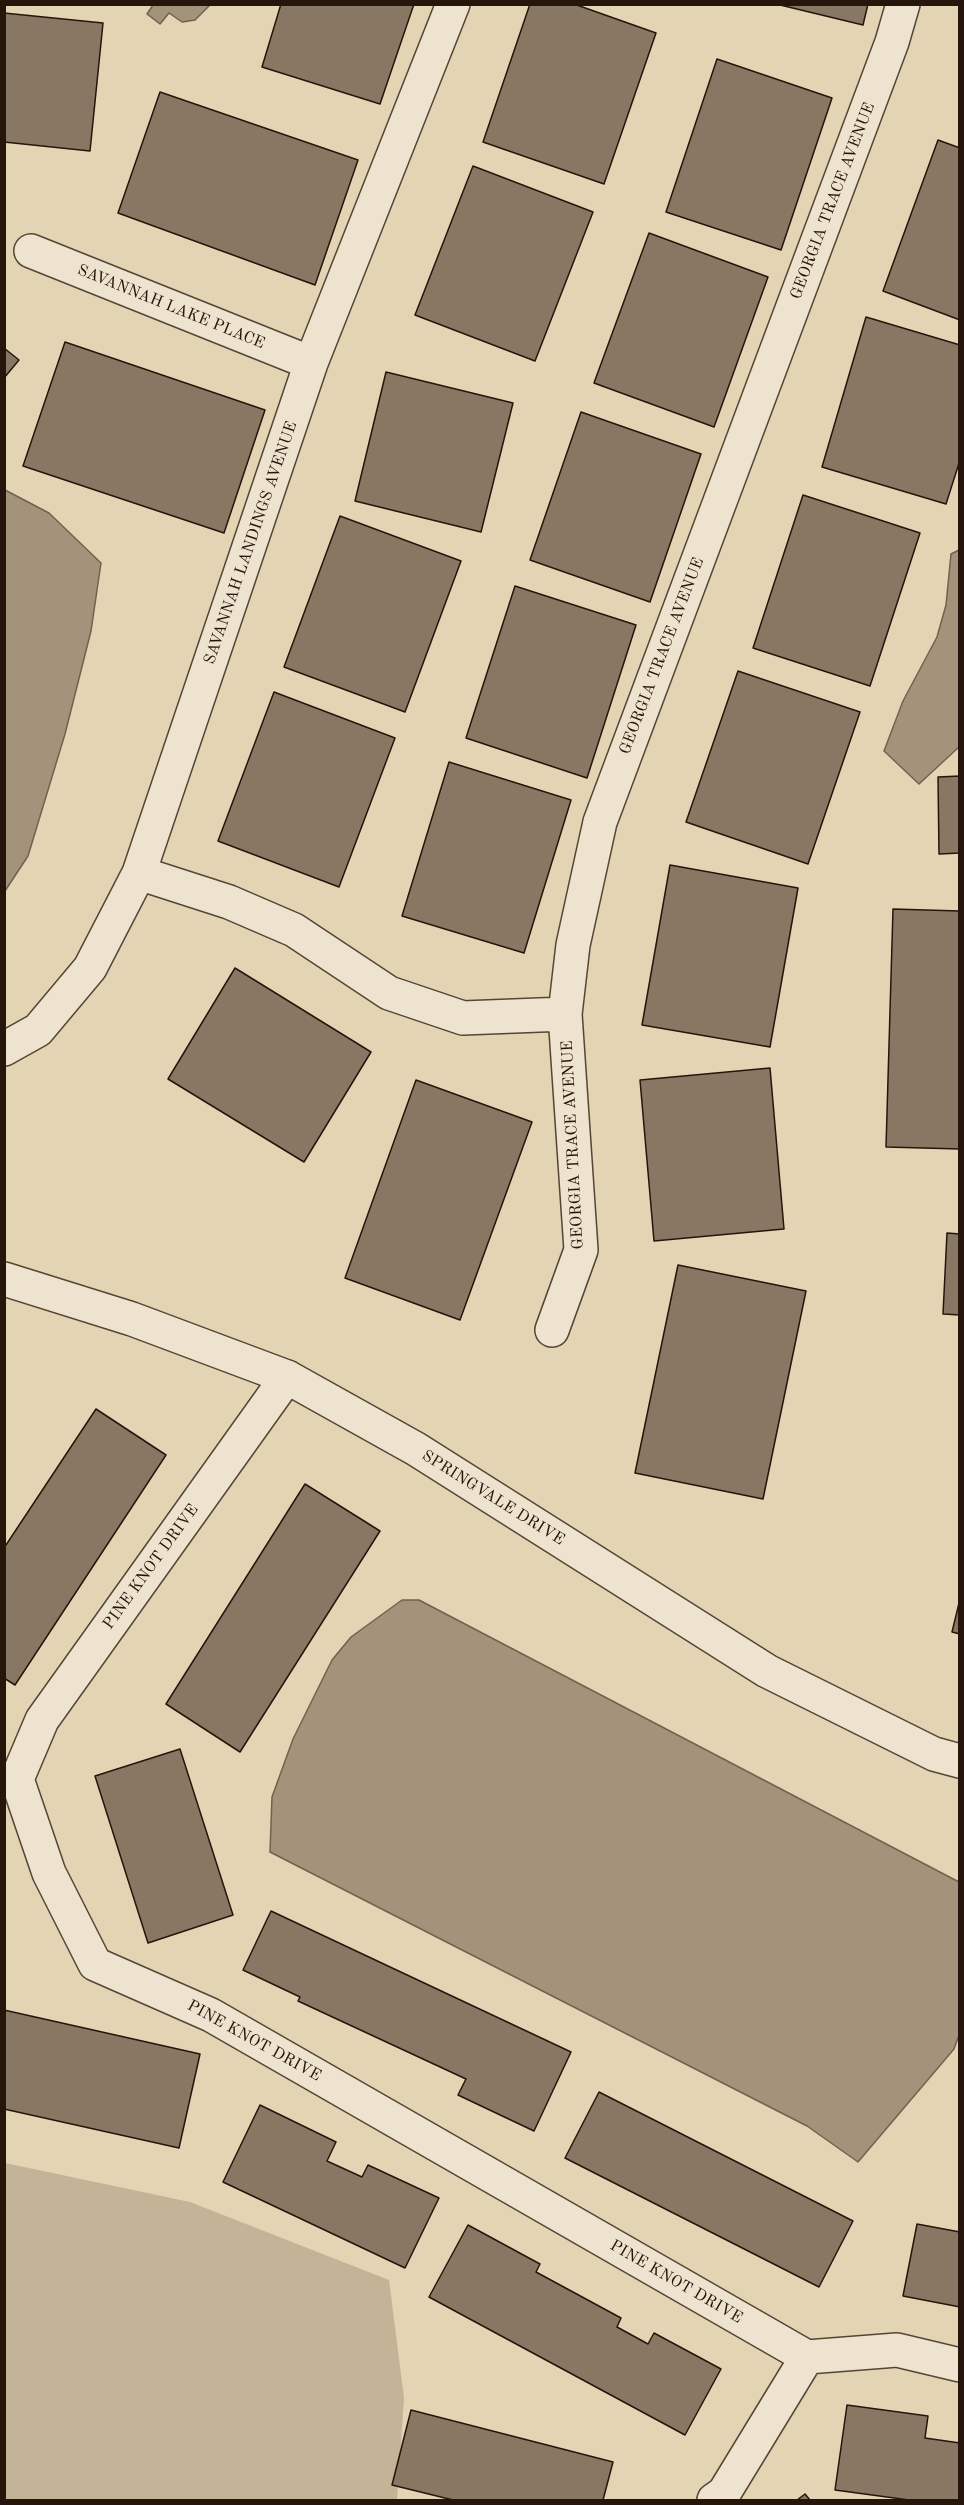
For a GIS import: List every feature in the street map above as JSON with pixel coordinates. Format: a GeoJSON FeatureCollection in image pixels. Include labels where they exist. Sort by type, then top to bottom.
{"type":"FeatureCollection","features":[{"type":"Feature","properties":{"kind":"street","name":"SAVANNAH LANDINGS AVENUE"},"geometry":{"type":"LineString","coordinates":[[4,1049],[38,1030],[90,968],[140,873],[311,363],[453,4]]}},
{"type":"Feature","properties":{"kind":"street","name":"GEORGIA TRACE AVENUE"},"geometry":{"type":"LineString","coordinates":[[552,1330],[581,1250],[566,1014],[573,945],[600,822],[892,42],[903,4]]}},
{"type":"Feature","properties":{"kind":"street","name":"SAVANNAH LAKE PLACE"},"geometry":{"type":"LineString","coordinates":[[31,250],[311,363]]}},
{"type":"Feature","properties":{"kind":"street"},"geometry":{"type":"LineString","coordinates":[[140,873],[229,902],[294,930],[389,993],[463,1018],[566,1014]]}},
{"type":"Feature","properties":{"kind":"street","name":"SPRINGVALE DRIVE"},"geometry":{"type":"LineString","coordinates":[[4,1279],[132,1320],[287,1377],[416,1449],[766,1671],[934,1754],[960,1761]]}},
{"type":"Feature","properties":{"kind":"street","name":"PINE KNOT DRIVE"},"geometry":{"type":"LineString","coordinates":[[287,1377],[42,1720],[17,1779],[49,1873],[95,1964],[211,2015],[807,2357]]}},
{"type":"Feature","properties":{"kind":"street"},"geometry":{"type":"LineString","coordinates":[[714,2500],[724,2493],[807,2357],[897,2350],[960,2365]]}},
{"type":"Feature","properties":{"kind":"shaded area"},"geometry":{"type":"Polygon","coordinates":[[[153,5],[210,5],[195,20],[182,22],[169,13],[160,24],[147,14],[153,5]]]}},
{"type":"Feature","properties":{"kind":"shaded area"},"geometry":{"type":"Polygon","coordinates":[[[5,490],[49,513],[101,563],[91,631],[65,734],[28,856],[5,891],[5,490]]]}},
{"type":"Feature","properties":{"kind":"shaded area"},"geometry":{"type":"Polygon","coordinates":[[[959,550],[959,747],[919,784],[884,751],[903,701],[937,637],[946,605],[951,554],[959,550]]]}},
{"type":"Feature","properties":{"kind":"shaded area"},"geometry":{"type":"Polygon","coordinates":[[[402,1600],[419,1600],[959,1882],[959,2035],[954,2049],[858,2162],[807,2126],[270,1852],[272,1797],[293,1739],[332,1660],[351,1637],[402,1600]]]}},
{"type":"Feature","properties":{"kind":"shaded area"},"geometry":{"type":"Polygon","coordinates":[[[5,2163],[190,2202],[389,2280],[404,2398],[397,2500],[5,2500],[5,2163]]]}},
{"type":"Feature","properties":{"kind":"building"},"geometry":{"type":"Polygon","coordinates":[[[281,4],[414,4],[380,104],[262,67],[281,4]]]}},
{"type":"Feature","properties":{"kind":"building"},"geometry":{"type":"Polygon","coordinates":[[[530,4],[574,4],[656,33],[604,184],[483,142],[530,4]]]}},
{"type":"Feature","properties":{"kind":"building"},"geometry":{"type":"Polygon","coordinates":[[[776,4],[868,4],[863,25],[776,4]]]}},
{"type":"Feature","properties":{"kind":"building"},"geometry":{"type":"Polygon","coordinates":[[[4,13],[103,23],[90,151],[4,142],[4,13]]]}},
{"type":"Feature","properties":{"kind":"building"},"geometry":{"type":"Polygon","coordinates":[[[717,59],[832,98],[781,250],[666,212],[717,59]]]}},
{"type":"Feature","properties":{"kind":"building"},"geometry":{"type":"Polygon","coordinates":[[[160,92],[358,160],[315,285],[118,213],[160,92]]]}},
{"type":"Feature","properties":{"kind":"building"},"geometry":{"type":"Polygon","coordinates":[[[938,140],[960,148],[960,320],[883,291],[938,140]]]}},
{"type":"Feature","properties":{"kind":"building"},"geometry":{"type":"Polygon","coordinates":[[[473,166],[593,212],[535,361],[415,315],[473,166]]]}},
{"type":"Feature","properties":{"kind":"building"},"geometry":{"type":"Polygon","coordinates":[[[649,233],[768,277],[714,427],[594,383],[649,233]]]}},
{"type":"Feature","properties":{"kind":"building"},"geometry":{"type":"Polygon","coordinates":[[[866,317],[960,345],[960,460],[946,504],[822,467],[866,317]]]}},
{"type":"Feature","properties":{"kind":"building"},"geometry":{"type":"Polygon","coordinates":[[[65,342],[265,410],[224,533],[23,466],[65,342]]]}},
{"type":"Feature","properties":{"kind":"building"},"geometry":{"type":"Polygon","coordinates":[[[4,348],[19,360],[4,378],[4,348]]]}},
{"type":"Feature","properties":{"kind":"building"},"geometry":{"type":"Polygon","coordinates":[[[386,372],[513,403],[481,532],[355,501],[386,372]]]}},
{"type":"Feature","properties":{"kind":"building"},"geometry":{"type":"Polygon","coordinates":[[[581,412],[701,454],[650,602],[530,560],[581,412]]]}},
{"type":"Feature","properties":{"kind":"building"},"geometry":{"type":"Polygon","coordinates":[[[803,495],[920,533],[870,686],[753,648],[803,495]]]}},
{"type":"Feature","properties":{"kind":"building"},"geometry":{"type":"Polygon","coordinates":[[[340,516],[461,561],[405,712],[284,667],[340,516]]]}},
{"type":"Feature","properties":{"kind":"building"},"geometry":{"type":"Polygon","coordinates":[[[515,586],[636,625],[587,778],[466,738],[515,586]]]}},
{"type":"Feature","properties":{"kind":"building"},"geometry":{"type":"Polygon","coordinates":[[[738,671],[860,712],[808,864],[686,822],[738,671]]]}},
{"type":"Feature","properties":{"kind":"building"},"geometry":{"type":"Polygon","coordinates":[[[274,692],[395,738],[339,887],[218,841],[274,692]]]}},
{"type":"Feature","properties":{"kind":"building"},"geometry":{"type":"Polygon","coordinates":[[[449,762],[571,800],[524,953],[402,916],[449,762]]]}},
{"type":"Feature","properties":{"kind":"building"},"geometry":{"type":"Polygon","coordinates":[[[960,776],[960,853],[939,854],[938,777],[960,776]]]}},
{"type":"Feature","properties":{"kind":"building"},"geometry":{"type":"Polygon","coordinates":[[[670,865],[798,888],[770,1047],[642,1025],[670,865]]]}},
{"type":"Feature","properties":{"kind":"building"},"geometry":{"type":"Polygon","coordinates":[[[893,909],[960,911],[960,1149],[886,1147],[893,909]]]}},
{"type":"Feature","properties":{"kind":"building"},"geometry":{"type":"Polygon","coordinates":[[[235,968],[371,1052],[304,1162],[168,1079],[235,968]]]}},
{"type":"Feature","properties":{"kind":"building"},"geometry":{"type":"Polygon","coordinates":[[[770,1068],[784,1229],[654,1241],[640,1080],[770,1068]]]}},
{"type":"Feature","properties":{"kind":"building"},"geometry":{"type":"Polygon","coordinates":[[[416,1080],[532,1122],[460,1320],[345,1278],[416,1080]]]}},
{"type":"Feature","properties":{"kind":"building"},"geometry":{"type":"Polygon","coordinates":[[[947,1233],[960,1234],[960,1315],[943,1314],[947,1233]]]}},
{"type":"Feature","properties":{"kind":"building"},"geometry":{"type":"Polygon","coordinates":[[[678,1265],[806,1291],[763,1499],[635,1473],[678,1265]]]}},
{"type":"Feature","properties":{"kind":"building"},"geometry":{"type":"Polygon","coordinates":[[[96,1409],[166,1455],[15,1685],[4,1678],[4,1548],[96,1409]]]}},
{"type":"Feature","properties":{"kind":"building"},"geometry":{"type":"Polygon","coordinates":[[[305,1484],[380,1531],[240,1752],[166,1704],[305,1484]]]}},
{"type":"Feature","properties":{"kind":"building"},"geometry":{"type":"Polygon","coordinates":[[[960,1599],[960,1634],[952,1632],[960,1599]]]}},
{"type":"Feature","properties":{"kind":"building"},"geometry":{"type":"Polygon","coordinates":[[[180,1749],[233,1915],[148,1943],[95,1776],[180,1749]]]}},
{"type":"Feature","properties":{"kind":"building"},"geometry":{"type":"Polygon","coordinates":[[[271,1911],[571,2052],[534,2131],[458,2095],[466,2079],[298,2001],[300,1997],[243,1970],[271,1911]]]}},
{"type":"Feature","properties":{"kind":"building"},"geometry":{"type":"Polygon","coordinates":[[[4,2010],[200,2054],[179,2148],[4,2109],[4,2010]]]}},
{"type":"Feature","properties":{"kind":"building"},"geometry":{"type":"Polygon","coordinates":[[[599,2092],[853,2221],[819,2287],[565,2158],[599,2092]]]}},
{"type":"Feature","properties":{"kind":"building"},"geometry":{"type":"Polygon","coordinates":[[[260,2105],[336,2142],[327,2161],[362,2177],[368,2165],[439,2198],[405,2268],[223,2182],[260,2105]]]}},
{"type":"Feature","properties":{"kind":"building"},"geometry":{"type":"Polygon","coordinates":[[[917,2224],[960,2232],[960,2307],[903,2296],[917,2224]]]}},
{"type":"Feature","properties":{"kind":"building"},"geometry":{"type":"Polygon","coordinates":[[[468,2225],[540,2264],[536,2272],[621,2318],[617,2327],[648,2344],[654,2333],[721,2369],[685,2435],[429,2297],[468,2225]]]}},
{"type":"Feature","properties":{"kind":"building"},"geometry":{"type":"Polygon","coordinates":[[[847,2405],[928,2416],[925,2438],[960,2443],[960,2500],[909,2500],[835,2490],[847,2405]]]}},
{"type":"Feature","properties":{"kind":"building"},"geometry":{"type":"Polygon","coordinates":[[[411,2410],[613,2462],[603,2500],[453,2500],[392,2485],[411,2410]]]}},
{"type":"Feature","properties":{"kind":"building"},"geometry":{"type":"Polygon","coordinates":[[[805,2494],[810,2500],[797,2500],[805,2494]]]}}]}
